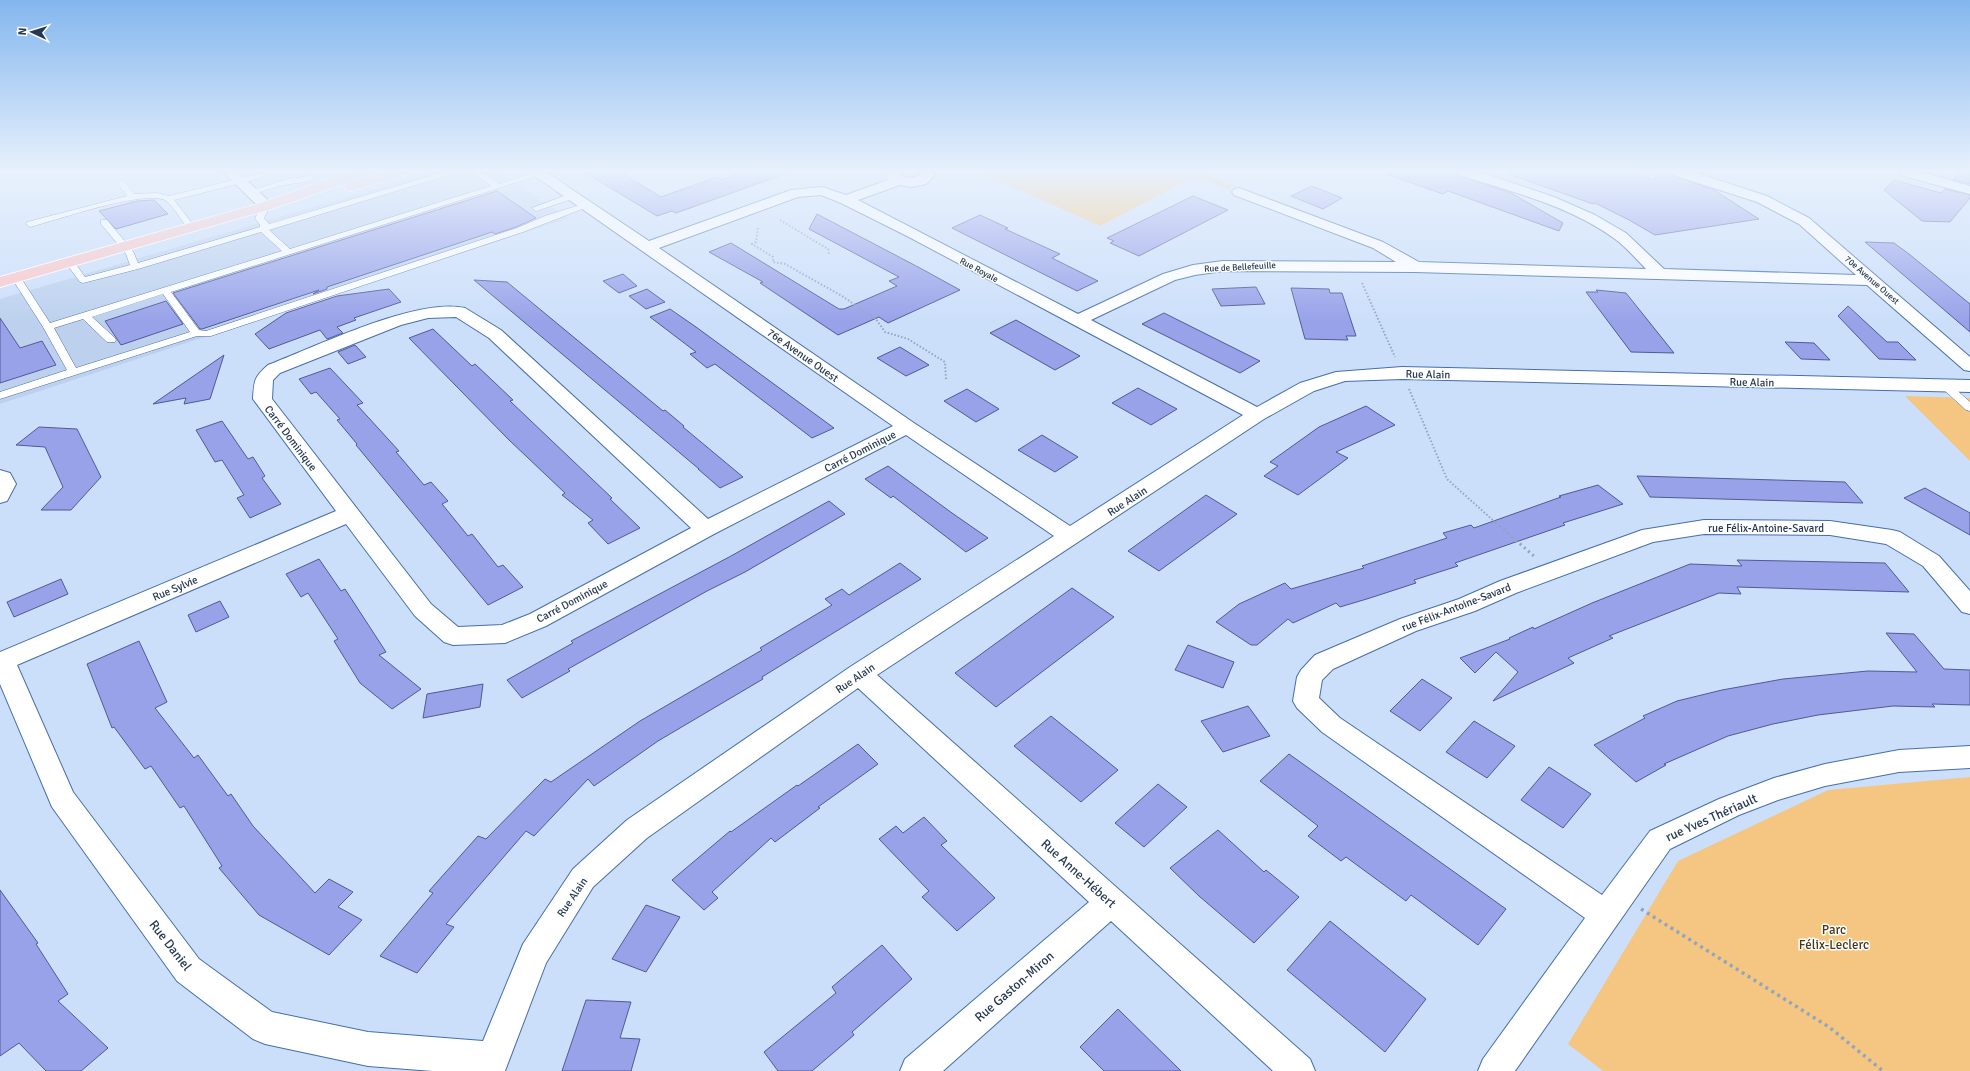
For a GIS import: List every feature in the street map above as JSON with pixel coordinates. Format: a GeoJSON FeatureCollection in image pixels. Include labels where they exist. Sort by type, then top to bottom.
{"type":"FeatureCollection","features":[{"type":"Feature","properties":{"kind":"main road"},"geometry":{"type":"LineString","coordinates":[[0,282],[209,222]]}},
{"type":"Feature","properties":{"kind":"street","name":"76e Avenue Ouest"},"geometry":{"type":"LineString","coordinates":[[610,222],[907,427],[1071,537]]}},
{"type":"Feature","properties":{"kind":"street","name":"Rue Royale"},"geometry":{"type":"LineString","coordinates":[[646,247],[716,222]]}},
{"type":"Feature","properties":{"kind":"street","name":"Rue Royale"},"geometry":{"type":"LineString","coordinates":[[888,222],[1257,415]]}},
{"type":"Feature","properties":{"kind":"street"},"geometry":{"type":"LineString","coordinates":[[1318,222],[1378,245],[1415,267]]}},
{"type":"Feature","properties":{"kind":"street"},"geometry":{"type":"LineString","coordinates":[[1597,222],[1621,236],[1659,273]]}},
{"type":"Feature","properties":{"kind":"street","name":"70e Avenue Ouest"},"geometry":{"type":"LineString","coordinates":[[1805,222],[1970,366]]}},
{"type":"Feature","properties":{"kind":"street","name":"Rue de Bellefeuille"},"geometry":{"type":"LineString","coordinates":[[1076,321],[1169,277],[1193,270],[1229,266],[1415,267],[1872,280]]}},
{"type":"Feature","properties":{"kind":"street","name":"Carré Dominique"},"geometry":{"type":"LineString","coordinates":[[706,529],[495,334],[459,312],[428,313],[394,321],[274,369],[264,378],[262,399],[423,610],[453,636],[505,634],[538,620],[706,529],[907,427]]}},
{"type":"Feature","properties":{"kind":"street","name":"Rue Alain"},"geometry":{"type":"LineString","coordinates":[[491,1065],[534,955],[582,878],[637,829],[859,674],[1257,415],[1307,387],[1343,376],[1402,373],[1970,386]]}},
{"type":"Feature","properties":{"kind":"street"},"geometry":{"type":"LineString","coordinates":[[0,476],[6,484],[0,496]]}},
{"type":"Feature","properties":{"kind":"street","name":"Rue Sylvie"},"geometry":{"type":"LineString","coordinates":[[2,662],[350,514]]}},
{"type":"Feature","properties":{"kind":"street","name":"rue Félix-Antoine-Savard"},"geometry":{"type":"LineString","coordinates":[[1612,905],[1331,725],[1306,701],[1310,677],[1324,662],[1408,625],[1467,605],[1508,587],[1650,535],[1704,527],[1830,528],[1892,537],[1931,561],[1970,606]]}},
{"type":"Feature","properties":{"kind":"street","name":"Rue Daniel"},"geometry":{"type":"LineString","coordinates":[[2,662],[62,799],[188,970],[265,1027],[368,1049],[491,1065]]}},
{"type":"Feature","properties":{"kind":"street","name":"Rue Anne-Hébert"},"geometry":{"type":"LineString","coordinates":[[859,674],[1298,1071]]}},
{"type":"Feature","properties":{"kind":"street","name":"rue Yves Thériault"},"geometry":{"type":"LineString","coordinates":[[1495,1071],[1612,905],[1660,840],[1729,807],[1774,790],[1824,775],[1899,761],[1970,757]]}},
{"type":"Feature","properties":{"kind":"street","name":"Rue Gaston-Miron"},"geometry":{"type":"LineString","coordinates":[[917,1071],[1111,902]]}},
{"type":"Feature","properties":{"kind":"lane"},"geometry":{"type":"LineString","coordinates":[[30,224],[38,222]]}},
{"type":"Feature","properties":{"kind":"lane"},"geometry":{"type":"LineString","coordinates":[[104,222],[125,246],[132,257],[135,267]]}},
{"type":"Feature","properties":{"kind":"lane"},"geometry":{"type":"LineString","coordinates":[[187,222],[191,227]]}},
{"type":"Feature","properties":{"kind":"lane"},"geometry":{"type":"LineString","coordinates":[[262,222],[265,225],[263,229]]}},
{"type":"Feature","properties":{"kind":"lane"},"geometry":{"type":"LineString","coordinates":[[70,262],[83,280],[135,267],[287,222]]}},
{"type":"Feature","properties":{"kind":"lane"},"geometry":{"type":"LineString","coordinates":[[48,327],[385,222]]}},
{"type":"Feature","properties":{"kind":"lane"},"geometry":{"type":"LineString","coordinates":[[513,228],[534,222]]}},
{"type":"Feature","properties":{"kind":"lane"},"geometry":{"type":"LineString","coordinates":[[0,396],[112,358],[130,355],[196,333],[207,334],[215,332],[520,230],[540,222]]}},
{"type":"Feature","properties":{"kind":"lane"},"geometry":{"type":"LineString","coordinates":[[263,229],[288,252]]}},
{"type":"Feature","properties":{"kind":"lane"},"geometry":{"type":"LineString","coordinates":[[16,277],[48,327],[73,372]]}},
{"type":"Feature","properties":{"kind":"lane"},"geometry":{"type":"LineString","coordinates":[[165,291],[196,333]]}},
{"type":"Feature","properties":{"kind":"lane"},"geometry":{"type":"LineString","coordinates":[[85,316],[112,342],[115,348],[112,358]]}},
{"type":"Feature","properties":{"kind":"lane"},"geometry":{"type":"LineString","coordinates":[[1947,386],[1970,408]]}},
{"type":"Feature","properties":{"kind":"path"},"geometry":{"type":"LineString","coordinates":[[783,222],[828,249],[829,254]]}},
{"type":"Feature","properties":{"kind":"path"},"geometry":{"type":"LineString","coordinates":[[758,228],[756,242],[752,244],[773,257],[773,262],[785,264],[824,288],[842,296],[876,319],[885,332],[908,339],[945,362],[946,380]]}},
{"type":"Feature","properties":{"kind":"path"},"geometry":{"type":"LineString","coordinates":[[1355,266],[1446,479],[1551,571]]}},
{"type":"Feature","properties":{"kind":"path"},"geometry":{"type":"LineString","coordinates":[[1612,905],[1829,1026],[1883,1071]]}},
{"type":"Feature","properties":{"kind":"shaded area"},"geometry":{"type":"Polygon","coordinates":[[[263,222],[557,222],[0,404],[0,299],[263,222]]]}},
{"type":"Feature","properties":{"kind":"green space"},"geometry":{"type":"Polygon","coordinates":[[[1091,222],[1108,222],[1100,226],[1091,222]]]}},
{"type":"Feature","properties":{"kind":"green space"},"geometry":{"type":"Polygon","coordinates":[[[1905,396],[1970,398],[1970,461],[1905,396]]]}},
{"type":"Feature","properties":{"kind":"green space","name":"Parc Félix-Leclerc"},"geometry":{"type":"Polygon","coordinates":[[[1970,777],[1970,1071],[1603,1071],[1568,1044],[1678,861],[1828,790],[1970,777]]]}},
{"type":"Feature","properties":{"kind":"building"},"geometry":{"type":"Polygon","coordinates":[[[109,222],[140,222],[116,229],[109,222]]]}},
{"type":"Feature","properties":{"kind":"building"},"geometry":{"type":"Polygon","coordinates":[[[399,222],[527,222],[495,234],[492,232],[327,287],[327,289],[313,294],[319,290],[202,329],[200,329],[173,293],[399,222]]]}},
{"type":"Feature","properties":{"kind":"building"},"geometry":{"type":"Polygon","coordinates":[[[813,222],[832,222],[960,290],[888,323],[879,317],[838,335],[760,283],[763,282],[709,252],[731,243],[839,309],[844,309],[897,286],[889,281],[899,277],[809,229],[813,222]]]}},
{"type":"Feature","properties":{"kind":"building"},"geometry":{"type":"Polygon","coordinates":[[[965,222],[995,222],[1008,228],[1005,229],[1060,254],[1052,258],[1098,281],[1077,291],[952,228],[965,222]]]}},
{"type":"Feature","properties":{"kind":"building"},"geometry":{"type":"Polygon","coordinates":[[[1140,222],[1205,222],[1139,256],[1110,243],[1114,241],[1107,238],[1140,222]]]}},
{"type":"Feature","properties":{"kind":"building"},"geometry":{"type":"Polygon","coordinates":[[[1534,222],[1561,222],[1563,223],[1559,231],[1534,222]]]}},
{"type":"Feature","properties":{"kind":"building"},"geometry":{"type":"Polygon","coordinates":[[[1632,222],[1740,222],[1655,235],[1632,222]]]}},
{"type":"Feature","properties":{"kind":"building"},"geometry":{"type":"Polygon","coordinates":[[[1865,242],[1894,243],[1970,304],[1970,332],[1865,242]]]}},
{"type":"Feature","properties":{"kind":"building"},"geometry":{"type":"Polygon","coordinates":[[[623,274],[637,286],[619,293],[603,281],[623,274]]]}},
{"type":"Feature","properties":{"kind":"building"},"geometry":{"type":"Polygon","coordinates":[[[474,280],[507,282],[663,411],[665,410],[743,477],[720,488],[474,280]]]}},
{"type":"Feature","properties":{"kind":"building"},"geometry":{"type":"Polygon","coordinates":[[[1256,287],[1265,304],[1221,306],[1212,289],[1256,287]]]}},
{"type":"Feature","properties":{"kind":"building"},"geometry":{"type":"Polygon","coordinates":[[[1291,288],[1329,289],[1330,293],[1342,293],[1356,336],[1346,336],[1348,340],[1305,339],[1291,288]]]}},
{"type":"Feature","properties":{"kind":"building"},"geometry":{"type":"Polygon","coordinates":[[[389,289],[401,302],[354,318],[356,320],[337,327],[343,333],[327,339],[320,330],[269,349],[255,334],[286,313],[337,296],[389,289]]]}},
{"type":"Feature","properties":{"kind":"building"},"geometry":{"type":"Polygon","coordinates":[[[647,289],[665,302],[646,309],[629,296],[647,289]]]}},
{"type":"Feature","properties":{"kind":"building"},"geometry":{"type":"Polygon","coordinates":[[[1596,290],[1626,293],[1674,353],[1631,352],[1586,292],[1598,292],[1596,290]]]}},
{"type":"Feature","properties":{"kind":"building"},"geometry":{"type":"Polygon","coordinates":[[[166,301],[183,324],[121,345],[105,321],[166,301]]]}},
{"type":"Feature","properties":{"kind":"building"},"geometry":{"type":"Polygon","coordinates":[[[1848,306],[1887,342],[1898,342],[1916,360],[1879,359],[1838,316],[1848,306]]]}},
{"type":"Feature","properties":{"kind":"building"},"geometry":{"type":"Polygon","coordinates":[[[670,309],[834,428],[812,438],[715,364],[707,368],[690,354],[696,352],[650,317],[670,309]]]}},
{"type":"Feature","properties":{"kind":"building"},"geometry":{"type":"Polygon","coordinates":[[[1164,313],[1260,361],[1240,373],[1142,324],[1164,313]]]}},
{"type":"Feature","properties":{"kind":"building"},"geometry":{"type":"Polygon","coordinates":[[[0,318],[20,348],[42,341],[56,365],[0,383],[0,318]]]}},
{"type":"Feature","properties":{"kind":"building"},"geometry":{"type":"Polygon","coordinates":[[[1016,320],[1080,356],[1055,370],[990,333],[1016,320]]]}},
{"type":"Feature","properties":{"kind":"building"},"geometry":{"type":"Polygon","coordinates":[[[433,329],[472,366],[475,364],[513,400],[510,401],[612,498],[610,499],[640,528],[608,544],[588,523],[593,520],[562,495],[565,493],[509,440],[409,338],[433,329]]]}},
{"type":"Feature","properties":{"kind":"building"},"geometry":{"type":"Polygon","coordinates":[[[1785,342],[1814,343],[1830,360],[1801,359],[1785,342]]]}},
{"type":"Feature","properties":{"kind":"building"},"geometry":{"type":"Polygon","coordinates":[[[355,345],[366,357],[348,364],[338,352],[355,345]]]}},
{"type":"Feature","properties":{"kind":"building"},"geometry":{"type":"Polygon","coordinates":[[[900,347],[929,365],[906,376],[877,358],[900,347]]]}},
{"type":"Feature","properties":{"kind":"building"},"geometry":{"type":"Polygon","coordinates":[[[224,355],[210,399],[184,404],[186,398],[153,404],[224,355]]]}},
{"type":"Feature","properties":{"kind":"building"},"geometry":{"type":"Polygon","coordinates":[[[330,368],[363,403],[357,405],[399,451],[396,452],[424,485],[431,482],[448,501],[442,504],[468,536],[472,534],[498,567],[503,565],[523,587],[488,605],[356,445],[357,444],[337,420],[340,419],[316,392],[311,394],[299,379],[330,368]]]}},
{"type":"Feature","properties":{"kind":"building"},"geometry":{"type":"Polygon","coordinates":[[[1138,388],[1177,409],[1151,425],[1112,403],[1138,388]]]}},
{"type":"Feature","properties":{"kind":"building"},"geometry":{"type":"Polygon","coordinates":[[[967,389],[999,409],[976,422],[944,401],[967,389]]]}},
{"type":"Feature","properties":{"kind":"building"},"geometry":{"type":"Polygon","coordinates":[[[1366,406],[1395,425],[1336,452],[1348,458],[1298,495],[1264,476],[1278,466],[1270,462],[1319,427],[1366,406]]]}},
{"type":"Feature","properties":{"kind":"building"},"geometry":{"type":"Polygon","coordinates":[[[222,421],[248,459],[253,457],[265,476],[262,478],[281,504],[250,518],[237,498],[244,495],[222,460],[215,462],[196,430],[222,421]]]}},
{"type":"Feature","properties":{"kind":"building"},"geometry":{"type":"Polygon","coordinates":[[[39,427],[77,429],[101,477],[71,510],[41,510],[63,487],[45,447],[16,445],[39,427]]]}},
{"type":"Feature","properties":{"kind":"building"},"geometry":{"type":"Polygon","coordinates":[[[1042,435],[1078,457],[1055,472],[1018,450],[1042,435]]]}},
{"type":"Feature","properties":{"kind":"building"},"geometry":{"type":"Polygon","coordinates":[[[888,466],[988,538],[966,552],[893,496],[891,498],[865,479],[888,466]]]}},
{"type":"Feature","properties":{"kind":"building"},"geometry":{"type":"Polygon","coordinates":[[[1637,476],[1845,482],[1863,503],[1650,497],[1637,476]]]}},
{"type":"Feature","properties":{"kind":"building"},"geometry":{"type":"Polygon","coordinates":[[[1598,485],[1623,504],[1563,523],[1565,525],[1455,563],[1458,566],[1414,580],[1416,583],[1340,607],[1336,603],[1293,623],[1288,619],[1257,645],[1251,645],[1216,622],[1239,604],[1285,583],[1291,589],[1364,568],[1362,566],[1447,538],[1443,533],[1471,525],[1474,528],[1561,497],[1559,496],[1598,485]]]}},
{"type":"Feature","properties":{"kind":"building"},"geometry":{"type":"Polygon","coordinates":[[[1925,488],[1970,513],[1970,535],[1904,498],[1925,488]]]}},
{"type":"Feature","properties":{"kind":"building"},"geometry":{"type":"Polygon","coordinates":[[[1206,495],[1237,514],[1159,571],[1128,551],[1206,495]]]}},
{"type":"Feature","properties":{"kind":"building"},"geometry":{"type":"Polygon","coordinates":[[[829,501],[845,514],[745,572],[707,591],[568,669],[570,671],[522,698],[507,680],[573,643],[571,641],[731,556],[829,501]]]}},
{"type":"Feature","properties":{"kind":"building"},"geometry":{"type":"Polygon","coordinates":[[[319,559],[341,591],[345,589],[386,652],[379,655],[421,689],[392,709],[360,683],[334,641],[338,639],[308,593],[301,597],[286,574],[319,559]]]}},
{"type":"Feature","properties":{"kind":"building"},"geometry":{"type":"Polygon","coordinates":[[[1737,560],[1885,563],[1909,592],[1737,587],[1741,594],[1719,593],[1609,636],[1613,638],[1568,658],[1574,663],[1493,701],[1518,672],[1496,652],[1475,673],[1460,658],[1510,639],[1509,638],[1533,627],[1534,629],[1592,603],[1690,564],[1742,566],[1737,560]]]}},
{"type":"Feature","properties":{"kind":"building"},"geometry":{"type":"Polygon","coordinates":[[[900,563],[921,579],[762,677],[763,679],[658,741],[594,786],[588,779],[534,836],[526,831],[446,924],[454,927],[417,973],[380,956],[433,893],[429,891],[478,836],[486,839],[545,779],[551,782],[640,721],[762,650],[760,648],[832,605],[825,599],[842,589],[849,595],[900,563]]]}},
{"type":"Feature","properties":{"kind":"building"},"geometry":{"type":"Polygon","coordinates":[[[61,579],[68,594],[14,617],[7,602],[61,579]]]}},
{"type":"Feature","properties":{"kind":"building"},"geometry":{"type":"Polygon","coordinates":[[[1072,588],[1114,617],[996,707],[955,673],[1072,588]]]}},
{"type":"Feature","properties":{"kind":"building"},"geometry":{"type":"Polygon","coordinates":[[[220,601],[229,617],[196,632],[188,615],[220,601]]]}},
{"type":"Feature","properties":{"kind":"building"},"geometry":{"type":"Polygon","coordinates":[[[1886,633],[1914,634],[1944,669],[1970,670],[1970,705],[1932,704],[1935,707],[1893,706],[1818,715],[1773,724],[1728,736],[1664,764],[1666,765],[1636,782],[1594,745],[1645,718],[1643,716],[1677,701],[1722,690],[1783,679],[1868,671],[1917,672],[1886,633]]]}},
{"type":"Feature","properties":{"kind":"building"},"geometry":{"type":"Polygon","coordinates":[[[139,641],[167,702],[155,708],[194,758],[198,755],[228,796],[231,794],[253,826],[315,893],[329,879],[353,892],[338,907],[362,920],[329,955],[259,915],[219,868],[222,866],[184,806],[180,808],[151,766],[145,769],[114,727],[112,728],[87,664],[139,641]]]}},
{"type":"Feature","properties":{"kind":"building"},"geometry":{"type":"Polygon","coordinates":[[[1188,645],[1234,662],[1223,688],[1175,670],[1188,645]]]}},
{"type":"Feature","properties":{"kind":"building"},"geometry":{"type":"Polygon","coordinates":[[[1422,679],[1452,698],[1420,731],[1390,711],[1422,679]]]}},
{"type":"Feature","properties":{"kind":"building"},"geometry":{"type":"Polygon","coordinates":[[[483,684],[480,707],[423,718],[427,694],[483,684]]]}},
{"type":"Feature","properties":{"kind":"building"},"geometry":{"type":"Polygon","coordinates":[[[1248,706],[1270,736],[1223,752],[1201,721],[1248,706]]]}},
{"type":"Feature","properties":{"kind":"building"},"geometry":{"type":"Polygon","coordinates":[[[1051,716],[1118,770],[1081,802],[1014,746],[1051,716]]]}},
{"type":"Feature","properties":{"kind":"building"},"geometry":{"type":"Polygon","coordinates":[[[1474,721],[1515,746],[1487,778],[1446,752],[1474,721]]]}},
{"type":"Feature","properties":{"kind":"building"},"geometry":{"type":"Polygon","coordinates":[[[858,744],[878,764],[818,807],[820,808],[775,842],[771,838],[712,892],[718,898],[704,910],[672,880],[730,831],[731,832],[858,744]]]}},
{"type":"Feature","properties":{"kind":"building"},"geometry":{"type":"Polygon","coordinates":[[[1289,754],[1506,909],[1478,945],[1411,895],[1406,901],[1346,857],[1341,861],[1308,836],[1318,826],[1260,781],[1289,754]]]}},
{"type":"Feature","properties":{"kind":"building"},"geometry":{"type":"Polygon","coordinates":[[[1549,767],[1591,794],[1563,828],[1521,800],[1549,767]]]}},
{"type":"Feature","properties":{"kind":"building"},"geometry":{"type":"Polygon","coordinates":[[[1158,784],[1187,807],[1144,847],[1115,823],[1158,784]]]}},
{"type":"Feature","properties":{"kind":"building"},"geometry":{"type":"Polygon","coordinates":[[[924,817],[947,841],[941,845],[995,898],[957,931],[922,897],[929,891],[879,839],[896,826],[903,833],[924,817]]]}},
{"type":"Feature","properties":{"kind":"building"},"geometry":{"type":"Polygon","coordinates":[[[1218,830],[1264,872],[1266,870],[1299,897],[1254,943],[1199,896],[1170,868],[1218,830]]]}},
{"type":"Feature","properties":{"kind":"building"},"geometry":{"type":"Polygon","coordinates":[[[0,890],[38,943],[36,944],[68,994],[58,1001],[108,1048],[81,1071],[46,1071],[19,1043],[0,1056],[0,890]]]}},
{"type":"Feature","properties":{"kind":"building"},"geometry":{"type":"Polygon","coordinates":[[[646,905],[680,917],[646,972],[612,959],[646,905]]]}},
{"type":"Feature","properties":{"kind":"building"},"geometry":{"type":"Polygon","coordinates":[[[1330,921],[1426,999],[1385,1052],[1287,970],[1330,921]]]}},
{"type":"Feature","properties":{"kind":"building"},"geometry":{"type":"Polygon","coordinates":[[[882,945],[912,979],[852,1032],[854,1035],[812,1071],[778,1071],[764,1052],[836,993],[832,987],[882,945]]]}},
{"type":"Feature","properties":{"kind":"building"},"geometry":{"type":"Polygon","coordinates":[[[586,1000],[631,1002],[620,1038],[640,1039],[631,1071],[562,1071],[586,1000]]]}},
{"type":"Feature","properties":{"kind":"building"},"geometry":{"type":"Polygon","coordinates":[[[1118,1009],[1181,1071],[1104,1071],[1080,1047],[1118,1009]]]}}]}
